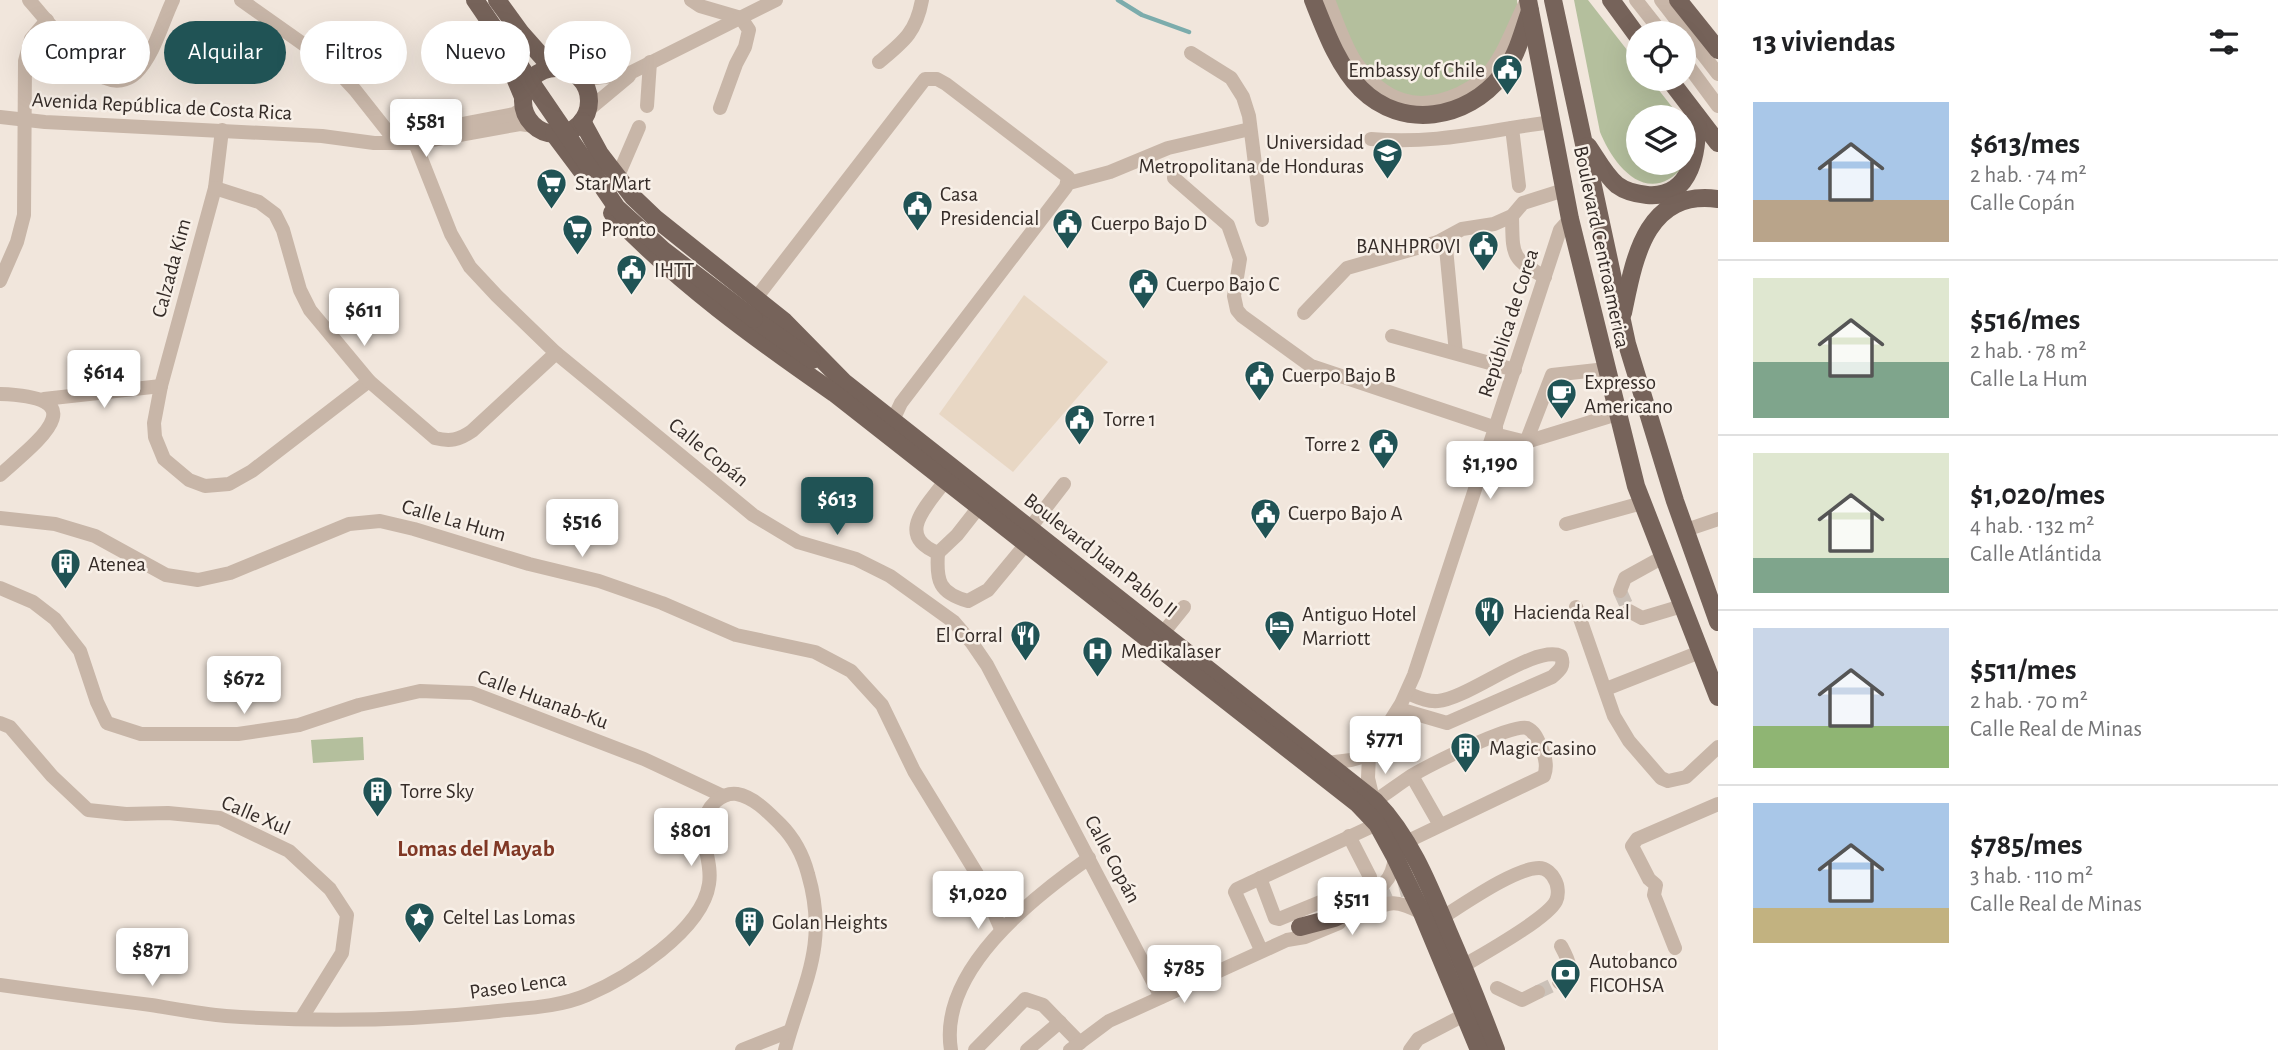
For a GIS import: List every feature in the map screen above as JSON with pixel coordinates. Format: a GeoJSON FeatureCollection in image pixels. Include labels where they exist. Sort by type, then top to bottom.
{"type":"FeatureCollection","features":[{"type":"Feature","properties":{"kind":"main road"},"geometry":{"type":"LineString","coordinates":[[467,0],[500,52],[534,126],[554,134],[575,128],[585,116],[589,100],[581,84]]}},
{"type":"Feature","properties":{"kind":"main road","name":"Boulevard Juan Pablo II"},"geometry":{"type":"LineString","coordinates":[[475,0],[617,208],[663,250],[839,387],[979,508],[1028,536],[1163,633],[1374,800],[1387,813],[1400,849]]}},
{"type":"Feature","properties":{"kind":"main road"},"geometry":{"type":"LineString","coordinates":[[497,0],[544,59]]}},
{"type":"Feature","properties":{"kind":"main road"},"geometry":{"type":"LineString","coordinates":[[1313,0],[1330,41],[1360,88],[1392,111],[1409,116],[1447,112],[1467,105],[1487,91],[1502,76],[1514,57],[1528,4]]}},
{"type":"Feature","properties":{"kind":"main road","name":"Boulevard Centroamerica"},"geometry":{"type":"LineString","coordinates":[[1553,0],[1626,344],[1686,530],[1717,614]]}},
{"type":"Feature","properties":{"kind":"main road"},"geometry":{"type":"LineString","coordinates":[[1611,0],[1626,21]]}},
{"type":"Feature","properties":{"kind":"main road"},"geometry":{"type":"LineString","coordinates":[[1678,0],[1718,50]]}},
{"type":"Feature","properties":{"kind":"main road","name":"Boulevard Centroamerica"},"geometry":{"type":"LineString","coordinates":[[1528,4],[1570,219],[1636,486],[1718,697]]}},
{"type":"Feature","properties":{"kind":"main road"},"geometry":{"type":"LineString","coordinates":[[523,102],[532,78],[544,70]]}},
{"type":"Feature","properties":{"kind":"main road"},"geometry":{"type":"LineString","coordinates":[[1678,91],[1718,143]]}},
{"type":"Feature","properties":{"kind":"main road","name":"Boulevard Juan Pablo II"},"geometry":{"type":"LineString","coordinates":[[585,116],[617,178],[655,218],[784,321],[839,387]]}},
{"type":"Feature","properties":{"kind":"main road"},"geometry":{"type":"LineString","coordinates":[[1581,137],[1619,187],[1637,194],[1658,195],[1679,185],[1687,174],[1698,147],[1697,116]]}},
{"type":"Feature","properties":{"kind":"main road","name":"Boulevard Juan Pablo II"},"geometry":{"type":"LineString","coordinates":[[554,134],[612,213],[639,242],[766,346],[893,420],[1028,536],[1358,804],[1428,883],[1433,915],[1464,1015],[1479,1050]]}},
{"type":"Feature","properties":{"kind":"main road"},"geometry":{"type":"LineString","coordinates":[[1621,320],[1638,248],[1647,230],[1677,204],[1698,198],[1718,199]]}},
{"type":"Feature","properties":{"kind":"main road"},"geometry":{"type":"LineString","coordinates":[[1300,927],[1335,918],[1374,899]]}},
{"type":"Feature","properties":{"kind":"main road"},"geometry":{"type":"LineString","coordinates":[[1433,915],[1470,1004],[1483,1015]]}},
{"type":"Feature","properties":{"kind":"main road","name":"Boulevard Juan Pablo II"},"geometry":{"type":"LineString","coordinates":[[1433,915],[1463,966],[1496,1050]]}},
{"type":"Feature","properties":{"kind":"street"},"geometry":{"type":"LineString","coordinates":[[29,0],[88,65],[104,78],[119,82],[134,75],[146,60],[173,0]]}},
{"type":"Feature","properties":{"kind":"street"},"geometry":{"type":"LineString","coordinates":[[241,0],[330,63],[389,133]]}},
{"type":"Feature","properties":{"kind":"street"},"geometry":{"type":"LineString","coordinates":[[691,0],[700,6],[741,18],[749,34],[720,108]]}},
{"type":"Feature","properties":{"kind":"street"},"geometry":{"type":"LineString","coordinates":[[631,72],[776,0]]}},
{"type":"Feature","properties":{"kind":"street"},"geometry":{"type":"LineString","coordinates":[[879,62],[908,38],[915,26],[922,0]]}},
{"type":"Feature","properties":{"kind":"street"},"geometry":{"type":"LineString","coordinates":[[1328,0],[1355,63],[1379,88],[1401,100],[1425,105],[1443,102],[1486,77],[1528,4]]}},
{"type":"Feature","properties":{"kind":"street"},"geometry":{"type":"LineString","coordinates":[[1636,0],[1653,21]]}},
{"type":"Feature","properties":{"kind":"street"},"geometry":{"type":"LineString","coordinates":[[1661,0],[1718,74]]}},
{"type":"Feature","properties":{"kind":"street"},"geometry":{"type":"LineString","coordinates":[[0,281],[17,242],[24,215],[25,61],[31,39],[47,20]]}},
{"type":"Feature","properties":{"kind":"street"},"geometry":{"type":"LineString","coordinates":[[1191,52],[1231,78],[1243,97],[1262,220]]}},
{"type":"Feature","properties":{"kind":"street"},"geometry":{"type":"LineString","coordinates":[[646,64],[647,106]]}},
{"type":"Feature","properties":{"kind":"street"},"geometry":{"type":"LineString","coordinates":[[585,116],[612,88],[646,64]]}},
{"type":"Feature","properties":{"kind":"street"},"geometry":{"type":"LineString","coordinates":[[1696,76],[1718,106]]}},
{"type":"Feature","properties":{"kind":"street"},"geometry":{"type":"LineString","coordinates":[[756,298],[925,79],[937,79],[946,84],[1068,177],[1069,183]]}},
{"type":"Feature","properties":{"kind":"street","name":"Avenida República de Costa Rica"},"geometry":{"type":"LineString","coordinates":[[322,136],[415,133],[513,114],[523,102]]}},
{"type":"Feature","properties":{"kind":"street","name":"Avenida República de Costa Rica"},"geometry":{"type":"LineString","coordinates":[[0,117],[322,136],[374,143],[415,143],[520,124],[534,126]]}},
{"type":"Feature","properties":{"kind":"street"},"geometry":{"type":"LineString","coordinates":[[1371,139],[1435,141],[1552,122]]}},
{"type":"Feature","properties":{"kind":"street"},"geometry":{"type":"LineString","coordinates":[[617,178],[639,127]]}},
{"type":"Feature","properties":{"kind":"street"},"geometry":{"type":"LineString","coordinates":[[1512,128],[1519,186]]}},
{"type":"Feature","properties":{"kind":"street"},"geometry":{"type":"LineString","coordinates":[[893,420],[901,403],[1069,183],[1110,172],[1168,148],[1250,129]]}},
{"type":"Feature","properties":{"kind":"street","name":"Calzada Kim"},"geometry":{"type":"LineString","coordinates":[[222,130],[215,188],[160,386],[155,423],[158,449],[169,465],[189,480],[205,486],[229,484],[251,471],[369,381]]}},
{"type":"Feature","properties":{"kind":"street","name":"Calle Copán"},"geometry":{"type":"LineString","coordinates":[[415,143],[451,234],[470,267],[556,353],[719,489],[769,526],[798,542],[873,566],[954,622],[987,665],[1161,997]]}},
{"type":"Feature","properties":{"kind":"street"},"geometry":{"type":"LineString","coordinates":[[1174,178],[1228,225],[1240,259],[1234,296],[1237,310],[1308,371],[1526,442],[1617,414]]}},
{"type":"Feature","properties":{"kind":"street"},"geometry":{"type":"LineString","coordinates":[[215,188],[258,202],[275,214],[283,230],[304,301],[317,320],[369,381],[435,438],[449,441],[462,438],[472,431],[556,353]]}},
{"type":"Feature","properties":{"kind":"street"},"geometry":{"type":"LineString","coordinates":[[1304,313],[1347,268],[1438,242],[1462,229],[1494,224],[1511,216],[1523,203],[1564,190]]}},
{"type":"Feature","properties":{"kind":"street"},"geometry":{"type":"LineString","coordinates":[[1511,216],[1513,247],[1520,263],[1545,277]]}},
{"type":"Feature","properties":{"kind":"street","name":"República de Corea"},"geometry":{"type":"LineString","coordinates":[[1369,755],[1399,709],[1406,693],[1560,230],[1570,219]]}},
{"type":"Feature","properties":{"kind":"street"},"geometry":{"type":"LineString","coordinates":[[1438,242],[1446,248],[1456,353]]}},
{"type":"Feature","properties":{"kind":"street"},"geometry":{"type":"LineString","coordinates":[[1392,336],[1515,370]]}},
{"type":"Feature","properties":{"kind":"street"},"geometry":{"type":"LineString","coordinates":[[1526,442],[1552,375],[1606,369]]}},
{"type":"Feature","properties":{"kind":"street"},"geometry":{"type":"LineString","coordinates":[[0,394],[26,394],[44,400],[160,386]]}},
{"type":"Feature","properties":{"kind":"street"},"geometry":{"type":"LineString","coordinates":[[0,475],[52,425],[52,408],[44,400]]}},
{"type":"Feature","properties":{"kind":"street"},"geometry":{"type":"LineString","coordinates":[[938,553],[918,540],[915,531],[919,517],[945,481]]}},
{"type":"Feature","properties":{"kind":"street"},"geometry":{"type":"LineString","coordinates":[[979,508],[938,553],[937,578],[942,587],[957,598],[968,601],[988,590],[1064,484]]}},
{"type":"Feature","properties":{"kind":"street"},"geometry":{"type":"LineString","coordinates":[[1566,524],[1642,503]]}},
{"type":"Feature","properties":{"kind":"street","name":"Calle La Hum"},"geometry":{"type":"LineString","coordinates":[[0,518],[55,524],[95,536],[166,575],[198,580],[230,573],[349,524],[380,522],[599,581],[662,603],[736,635],[815,652],[851,671],[882,705],[914,771],[977,874],[1001,929]]}},
{"type":"Feature","properties":{"kind":"street"},"geometry":{"type":"LineString","coordinates":[[1686,530],[1718,519]]}},
{"type":"Feature","properties":{"kind":"street"},"geometry":{"type":"LineString","coordinates":[[1620,592],[1625,578],[1663,557]]}},
{"type":"Feature","properties":{"kind":"street","name":"Calle Huanab-Ku"},"geometry":{"type":"LineString","coordinates":[[0,588],[33,602],[55,619],[80,651],[107,723],[141,734],[238,734],[299,725],[359,705],[420,691],[471,692],[644,759],[723,796]]}},
{"type":"Feature","properties":{"kind":"street"},"geometry":{"type":"LineString","coordinates":[[1629,611],[1642,618],[1682,606]]}},
{"type":"Feature","properties":{"kind":"street"},"geometry":{"type":"LineString","coordinates":[[1163,633],[1184,607]]}},
{"type":"Feature","properties":{"kind":"street"},"geometry":{"type":"LineString","coordinates":[[1576,607],[1614,716],[1629,741],[1661,778],[1668,781],[1686,777],[1718,747]]}},
{"type":"Feature","properties":{"kind":"street"},"geometry":{"type":"LineString","coordinates":[[1606,689],[1700,652]]}},
{"type":"Feature","properties":{"kind":"street"},"geometry":{"type":"LineString","coordinates":[[1399,709],[1447,723],[1552,677],[1561,670],[1563,662],[1561,656],[1554,653],[1545,655],[1440,701],[1427,701],[1406,693]]}},
{"type":"Feature","properties":{"kind":"street","name":"Calle Xul"},"geometry":{"type":"LineString","coordinates":[[0,723],[10,727],[52,776],[88,810],[220,818],[289,852],[330,889],[347,915],[342,953],[301,1019]]}},
{"type":"Feature","properties":{"kind":"street"},"geometry":{"type":"LineString","coordinates":[[1287,940],[1300,927],[1381,888],[1393,873],[1400,849],[1440,825],[1544,776],[1547,767],[1534,732],[1518,727],[1412,776],[1374,800],[1368,778],[1369,755],[1327,763]]}},
{"type":"Feature","properties":{"kind":"street"},"geometry":{"type":"LineString","coordinates":[[1412,776],[1440,825]]}},
{"type":"Feature","properties":{"kind":"street"},"geometry":{"type":"LineString","coordinates":[[723,796],[736,794],[749,798],[773,817],[798,846],[808,871],[817,920],[816,943],[811,969],[785,1050]]}},
{"type":"Feature","properties":{"kind":"street","name":"Paseo Lenca"},"geometry":{"type":"LineString","coordinates":[[0,985],[224,1016],[301,1019],[444,1017],[554,1005],[586,996],[622,976],[665,947],[693,917],[703,903],[709,884],[709,868],[702,835],[703,822],[708,811],[723,796]]}},
{"type":"Feature","properties":{"kind":"street"},"geometry":{"type":"LineString","coordinates":[[1675,948],[1654,895],[1656,885],[1649,880],[1632,846],[1637,839],[1718,804]]}},
{"type":"Feature","properties":{"kind":"street"},"geometry":{"type":"LineString","coordinates":[[1261,950],[1235,892],[1237,889],[1377,824]]}},
{"type":"Feature","properties":{"kind":"street"},"geometry":{"type":"LineString","coordinates":[[1260,878],[1275,918],[1279,919],[1367,883],[1370,877],[1349,836]]}},
{"type":"Feature","properties":{"kind":"street"},"geometry":{"type":"LineString","coordinates":[[951,1050],[949,1035],[957,999],[968,976],[1001,929],[1027,904],[1089,858]]}},
{"type":"Feature","properties":{"kind":"street"},"geometry":{"type":"LineString","coordinates":[[975,1050],[1025,999],[1043,1005],[1060,1022],[1075,1046],[1109,1021],[1261,950],[1287,940],[1305,937],[1386,903],[1402,902],[1433,915],[1531,869],[1542,868],[1552,874],[1558,885],[1556,900],[1547,911],[1463,966]]}},
{"type":"Feature","properties":{"kind":"street"},"geometry":{"type":"LineString","coordinates":[[1559,982],[1570,972],[1569,962],[1561,946]]}},
{"type":"Feature","properties":{"kind":"street"},"geometry":{"type":"LineString","coordinates":[[1497,988],[1522,1000],[1538,992]]}},
{"type":"Feature","properties":{"kind":"street"},"geometry":{"type":"LineString","coordinates":[[1410,1050],[1418,1039],[1464,1015]]}},
{"type":"Feature","properties":{"kind":"street"},"geometry":{"type":"LineString","coordinates":[[1027,1050],[1060,1022]]}},
{"type":"Feature","properties":{"kind":"street"},"geometry":{"type":"LineString","coordinates":[[742,1050],[790,1031]]}},
{"type":"Feature","properties":{"kind":"green space"},"geometry":{"type":"Polygon","coordinates":[[[1328,0],[1517,0],[1518,17],[1503,49],[1465,91],[1401,100],[1355,63],[1328,0]]]}},
{"type":"Feature","properties":{"kind":"green space"},"geometry":{"type":"Polygon","coordinates":[[[1574,0],[1588,0],[1626,49],[1626,91],[1659,91],[1671,105],[1626,105],[1626,172],[1610,153],[1600,132],[1574,0]]]}},
{"type":"Feature","properties":{"kind":"green space"},"geometry":{"type":"Polygon","coordinates":[[[1630,175],[1674,175],[1657,183],[1636,179],[1630,175]]]}},
{"type":"Feature","properties":{"kind":"green space"},"geometry":{"type":"Polygon","coordinates":[[[363,737],[364,760],[313,763],[311,740],[363,737]]]}},
{"type":"Feature","properties":{"kind":"shaded area"},"geometry":{"type":"Polygon","coordinates":[[[1024,295],[1108,362],[1013,472],[939,414],[1024,295]]]}},
{"type":"Feature","properties":{"kind":"waterway"},"geometry":{"type":"LineString","coordinates":[[1118,0],[1142,15],[1189,32]]}},
{"type":"Feature","properties":{"kind":"tunnel"},"geometry":{"type":"LineString","coordinates":[[1620,591],[1629,611]]}},
{"type":"Feature","properties":{"kind":"tunnel"},"geometry":{"type":"LineString","coordinates":[[1374,899],[1408,887],[1420,892]]}},
{"type":"Feature","properties":{"kind":"tunnel"},"geometry":{"type":"LineString","coordinates":[[1538,992],[1559,982]]}},
{"type":"Feature","properties":{"kind":"place","name":"Embassy of Chile"},"geometry":{"type":"Point","coordinates":[1508,97]}},
{"type":"Feature","properties":{"kind":"place","name":"Universidad Metropolitana de Honduras"},"geometry":{"type":"Point","coordinates":[1387,181]}},
{"type":"Feature","properties":{"kind":"place","name":"Star Mart"},"geometry":{"type":"Point","coordinates":[552,210]}},
{"type":"Feature","properties":{"kind":"place","name":"Casa Presidencial"},"geometry":{"type":"Point","coordinates":[917,233]}},
{"type":"Feature","properties":{"kind":"place","name":"Cuerpo Bajo D"},"geometry":{"type":"Point","coordinates":[1068,250]}},
{"type":"Feature","properties":{"kind":"place","name":"Pronto"},"geometry":{"type":"Point","coordinates":[578,256]}},
{"type":"Feature","properties":{"kind":"place","name":"BANHPROVI"},"geometry":{"type":"Point","coordinates":[1484,273]}},
{"type":"Feature","properties":{"kind":"place","name":"IHTT"},"geometry":{"type":"Point","coordinates":[631,297]}},
{"type":"Feature","properties":{"kind":"place","name":"Cuerpo Bajo C"},"geometry":{"type":"Point","coordinates":[1143,311]}},
{"type":"Feature","properties":{"kind":"place","name":"Cuerpo Bajo B"},"geometry":{"type":"Point","coordinates":[1259,402]}},
{"type":"Feature","properties":{"kind":"place","name":"Expresso Americano"},"geometry":{"type":"Point","coordinates":[1561,421]}},
{"type":"Feature","properties":{"kind":"place","name":"Torre 1"},"geometry":{"type":"Point","coordinates":[1080,446]}},
{"type":"Feature","properties":{"kind":"place","name":"Torre 2"},"geometry":{"type":"Point","coordinates":[1383,471]}},
{"type":"Feature","properties":{"kind":"place","name":"Cuerpo Bajo A"},"geometry":{"type":"Point","coordinates":[1265,540]}},
{"type":"Feature","properties":{"kind":"place","name":"Atenea"},"geometry":{"type":"Point","coordinates":[65,591]}},
{"type":"Feature","properties":{"kind":"place","name":"Hacienda Real"},"geometry":{"type":"Point","coordinates":[1490,639]}},
{"type":"Feature","properties":{"kind":"place","name":"Antiguo Hotel Marriott"},"geometry":{"type":"Point","coordinates":[1279,653]}},
{"type":"Feature","properties":{"kind":"place","name":"El Corral"},"geometry":{"type":"Point","coordinates":[1026,662]}},
{"type":"Feature","properties":{"kind":"place","name":"Medikalaser"},"geometry":{"type":"Point","coordinates":[1098,678]}},
{"type":"Feature","properties":{"kind":"place","name":"Magic Casino"},"geometry":{"type":"Point","coordinates":[1466,775]}},
{"type":"Feature","properties":{"kind":"place","name":"Torre Sky"},"geometry":{"type":"Point","coordinates":[377,818]}},
{"type":"Feature","properties":{"kind":"place","name":"Celtel Las Lomas"},"geometry":{"type":"Point","coordinates":[420,944]}},
{"type":"Feature","properties":{"kind":"place","name":"Golan Heights"},"geometry":{"type":"Point","coordinates":[749,949]}},
{"type":"Feature","properties":{"kind":"place","name":"Autobanco FICOHSA"},"geometry":{"type":"Point","coordinates":[1566,1000]}},
{"type":"Feature","properties":{"kind":"district","name":"Lomas del Mayab"},"geometry":{"type":"Point","coordinates":[476,848]}}]}
